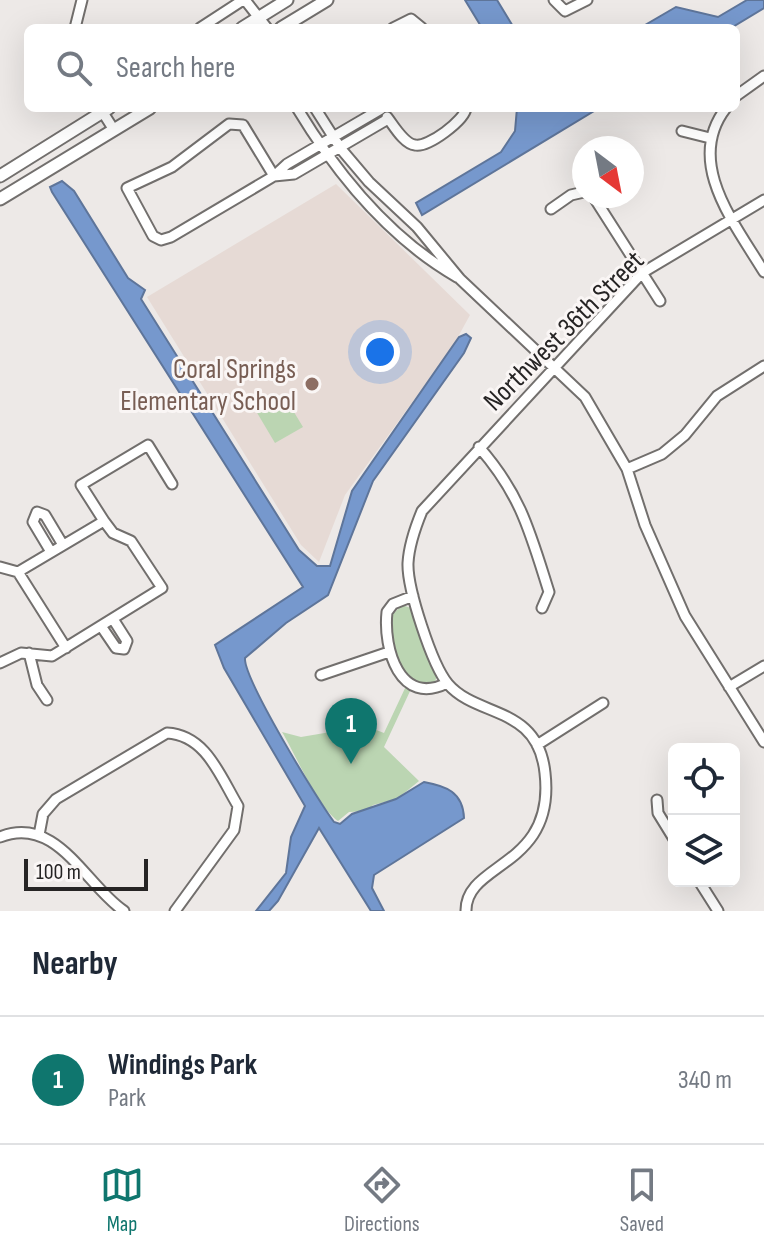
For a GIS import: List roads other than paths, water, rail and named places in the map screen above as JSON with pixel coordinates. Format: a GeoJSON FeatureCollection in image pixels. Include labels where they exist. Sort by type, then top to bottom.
{"type":"FeatureCollection","features":[{"type":"Feature","properties":{"kind":"main road"},"geometry":{"type":"LineString","coordinates":[[250,24],[287,0]]}},
{"type":"Feature","properties":{"kind":"main road"},"geometry":{"type":"LineString","coordinates":[[288,24],[327,0]]}},
{"type":"Feature","properties":{"kind":"main road"},"geometry":{"type":"LineString","coordinates":[[0,176],[99,112]]}},
{"type":"Feature","properties":{"kind":"main road"},"geometry":{"type":"LineString","coordinates":[[0,199],[143,112]]}},
{"type":"Feature","properties":{"kind":"street"},"geometry":{"type":"LineString","coordinates":[[76,24],[82,0]]}},
{"type":"Feature","properties":{"kind":"street"},"geometry":{"type":"LineString","coordinates":[[206,24],[244,0],[264,24]]}},
{"type":"Feature","properties":{"kind":"street"},"geometry":{"type":"LineString","coordinates":[[554,0],[565,11],[587,0]]}},
{"type":"Feature","properties":{"kind":"street"},"geometry":{"type":"LineString","coordinates":[[740,93],[764,76]]}},
{"type":"Feature","properties":{"kind":"street"},"geometry":{"type":"LineString","coordinates":[[105,112],[114,130]]}},
{"type":"Feature","properties":{"kind":"street"},"geometry":{"type":"LineString","coordinates":[[299,112],[326,155],[360,196],[425,256],[460,279]]}},
{"type":"Feature","properties":{"kind":"street"},"geometry":{"type":"LineString","coordinates":[[317,112],[341,149],[425,235],[460,279],[585,397],[627,469],[665,574],[764,742]]}},
{"type":"Feature","properties":{"kind":"street"},"geometry":{"type":"LineString","coordinates":[[274,176],[243,125],[238,123],[229,124],[172,167],[127,188],[153,236],[161,240],[274,176],[374,112]]}},
{"type":"Feature","properties":{"kind":"street"},"geometry":{"type":"LineString","coordinates":[[383,112],[413,146],[423,145],[465,112]]}},
{"type":"Feature","properties":{"kind":"street"},"geometry":{"type":"LineString","coordinates":[[724,112],[710,138],[710,164],[717,194],[764,272]]}},
{"type":"Feature","properties":{"kind":"street"},"geometry":{"type":"LineString","coordinates":[[274,176],[294,174],[388,119]]}},
{"type":"Feature","properties":{"kind":"street"},"geometry":{"type":"LineString","coordinates":[[682,131],[710,138]]}},
{"type":"Feature","properties":{"kind":"street"},"geometry":{"type":"LineString","coordinates":[[551,209],[572,195]]}},
{"type":"Feature","properties":{"kind":"street","name":"Northwest 36th Street"},"geometry":{"type":"LineString","coordinates":[[447,683],[413,596],[408,566],[412,535],[422,511],[642,273],[764,200]]}},
{"type":"Feature","properties":{"kind":"street"},"geometry":{"type":"LineString","coordinates":[[601,208],[660,301]]}},
{"type":"Feature","properties":{"kind":"street"},"geometry":{"type":"LineString","coordinates":[[627,469],[662,454],[685,435],[717,396],[764,366]]}},
{"type":"Feature","properties":{"kind":"street"},"geometry":{"type":"LineString","coordinates":[[0,663],[29,653],[47,657],[162,588],[131,541],[113,533],[81,485],[148,445],[172,484]]}},
{"type":"Feature","properties":{"kind":"street"},"geometry":{"type":"LineString","coordinates":[[479,447],[506,477],[523,512],[549,592],[542,608]]}},
{"type":"Feature","properties":{"kind":"street"},"geometry":{"type":"LineString","coordinates":[[51,552],[33,522],[37,512],[45,515],[63,545]]}},
{"type":"Feature","properties":{"kind":"street"},"geometry":{"type":"LineString","coordinates":[[18,572],[104,521]]}},
{"type":"Feature","properties":{"kind":"street"},"geometry":{"type":"LineString","coordinates":[[0,567],[18,572],[66,648]]}},
{"type":"Feature","properties":{"kind":"street"},"geometry":{"type":"LineString","coordinates":[[413,596],[393,604],[387,612],[389,652],[406,680],[421,690],[431,691],[447,683],[463,697],[504,712],[537,745],[546,783],[542,820],[519,854],[480,880],[471,892],[466,911]]}},
{"type":"Feature","properties":{"kind":"street"},"geometry":{"type":"LineString","coordinates":[[101,626],[116,648],[124,649],[127,641],[113,619]]}},
{"type":"Feature","properties":{"kind":"street"},"geometry":{"type":"LineString","coordinates":[[321,675],[389,652]]}},
{"type":"Feature","properties":{"kind":"street"},"geometry":{"type":"LineString","coordinates":[[29,653],[37,685],[47,700]]}},
{"type":"Feature","properties":{"kind":"street"},"geometry":{"type":"LineString","coordinates":[[729,687],[764,666]]}},
{"type":"Feature","properties":{"kind":"street"},"geometry":{"type":"LineString","coordinates":[[537,745],[603,703]]}},
{"type":"Feature","properties":{"kind":"street"},"geometry":{"type":"LineString","coordinates":[[39,835],[43,814],[56,799],[167,733],[179,734],[201,745],[238,806],[239,817],[234,830],[175,911]]}},
{"type":"Feature","properties":{"kind":"street"},"geometry":{"type":"LineString","coordinates":[[657,800],[658,813],[668,829]]}},
{"type":"Feature","properties":{"kind":"street"},"geometry":{"type":"LineString","coordinates":[[0,837],[39,835],[68,853],[110,902],[124,911]]}},
{"type":"Feature","properties":{"kind":"street"},"geometry":{"type":"LineString","coordinates":[[703,887],[718,911]]}},
{"type":"Feature","properties":{"kind":"street"},"geometry":{"type":"LineString","coordinates":[[101,911],[110,902]]}},
{"type":"Feature","properties":{"kind":"water"},"geometry":{"type":"Polygon","coordinates":[[[465,0],[497,0],[512,24],[480,24],[465,0]]]}},
{"type":"Feature","properties":{"kind":"water"},"geometry":{"type":"Polygon","coordinates":[[[747,0],[764,0],[764,8],[738,24],[647,24],[676,7],[718,17],[747,0]]]}},
{"type":"Feature","properties":{"kind":"water"},"geometry":{"type":"Polygon","coordinates":[[[517,112],[592,112],[422,215],[416,203],[501,152],[515,131],[517,112]]]}},
{"type":"Feature","properties":{"kind":"water"},"geometry":{"type":"Polygon","coordinates":[[[62,181],[74,191],[128,278],[145,290],[141,299],[299,550],[317,566],[330,566],[352,491],[459,337],[466,334],[471,338],[464,353],[373,481],[328,595],[286,623],[245,658],[268,713],[334,822],[340,824],[352,814],[396,799],[424,782],[446,788],[457,796],[464,818],[374,875],[372,888],[384,911],[371,911],[319,828],[278,901],[269,911],[256,911],[286,873],[291,837],[305,806],[224,668],[215,645],[303,587],[52,192],[50,187],[62,181]]]}},
{"type":"Feature","properties":{"kind":"place","name":"Coral Springs Elementary School"},"geometry":{"type":"Point","coordinates":[312,384]}},
{"type":"Feature","properties":{"kind":"place","name":"Windings Park"},"geometry":{"type":"Point","coordinates":[351,764]}}]}
